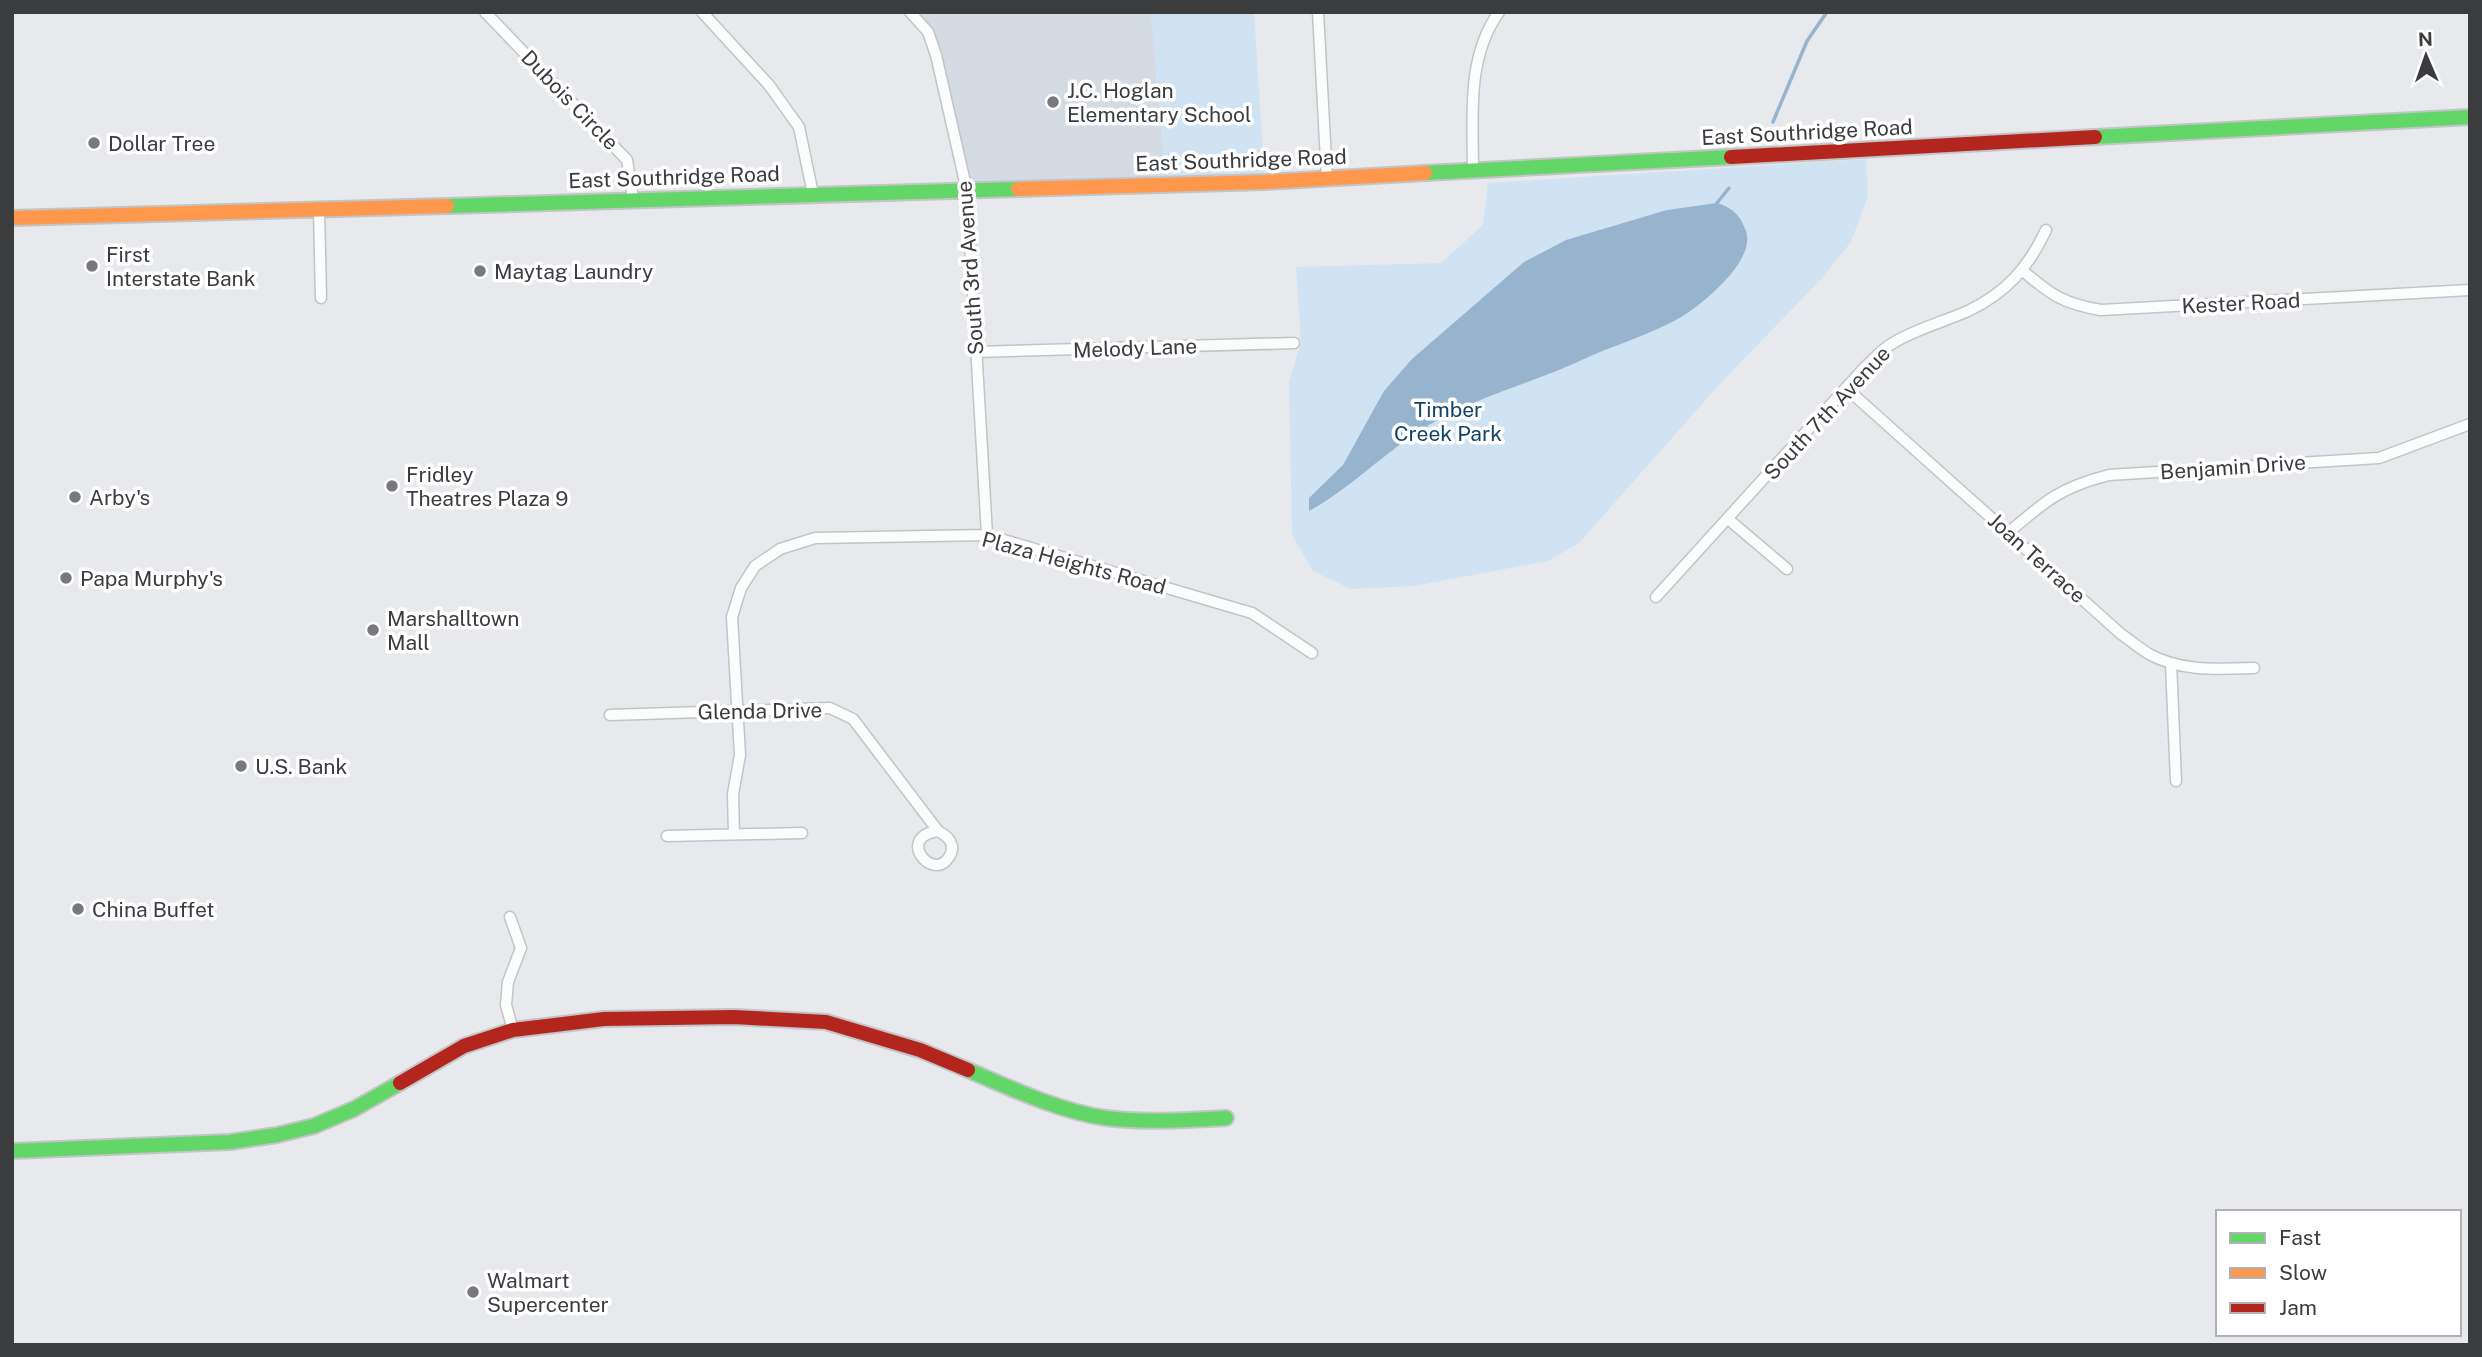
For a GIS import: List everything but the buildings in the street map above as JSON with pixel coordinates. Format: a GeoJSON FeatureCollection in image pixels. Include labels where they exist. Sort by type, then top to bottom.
{"type":"FeatureCollection","features":[{"type":"Feature","properties":{"kind":"street","name":"Dubois Circle"},"geometry":{"type":"LineString","coordinates":[[485,12],[627,160],[633,199]]}},
{"type":"Feature","properties":{"kind":"street"},"geometry":{"type":"LineString","coordinates":[[702,12],[769,86],[799,127],[813,194]]}},
{"type":"Feature","properties":{"kind":"street","name":"South 3rd Avenue"},"geometry":{"type":"LineString","coordinates":[[910,12],[928,32],[936,55],[967,191],[987,535]]}},
{"type":"Feature","properties":{"kind":"street"},"geometry":{"type":"LineString","coordinates":[[1318,12],[1327,179]]}},
{"type":"Feature","properties":{"kind":"street"},"geometry":{"type":"LineString","coordinates":[[1473,171],[1478,54],[1499,12]]}},
{"type":"Feature","properties":{"kind":"street","name":"East Southridge Road"},"geometry":{"type":"LineString","coordinates":[[12,218],[319,211],[1327,179],[2470,117]]}},
{"type":"Feature","properties":{"kind":"street"},"geometry":{"type":"LineString","coordinates":[[319,211],[321,298]]}},
{"type":"Feature","properties":{"kind":"street","name":"South 7th Avenue"},"geometry":{"type":"LineString","coordinates":[[1656,597],[1846,388],[1891,344],[1970,310],[1998,293],[2023,271],[2046,230]]}},
{"type":"Feature","properties":{"kind":"street","name":"Kester Road"},"geometry":{"type":"LineString","coordinates":[[2023,271],[2049,294],[2074,306],[2101,310],[2470,290]]}},
{"type":"Feature","properties":{"kind":"street","name":"Melody Lane"},"geometry":{"type":"LineString","coordinates":[[976,352],[1294,343]]}},
{"type":"Feature","properties":{"kind":"street","name":"Joan Terrace"},"geometry":{"type":"LineString","coordinates":[[1846,388],[2121,635],[2150,655],[2171,663],[2213,670],[2254,668]]}},
{"type":"Feature","properties":{"kind":"street","name":"Benjamin Drive"},"geometry":{"type":"LineString","coordinates":[[2008,533],[2046,499],[2078,482],[2109,475],[2379,458],[2470,424]]}},
{"type":"Feature","properties":{"kind":"street"},"geometry":{"type":"LineString","coordinates":[[1728,519],[1787,569]]}},
{"type":"Feature","properties":{"kind":"street","name":"Plaza Heights Road"},"geometry":{"type":"LineString","coordinates":[[734,834],[733,794],[740,755],[732,617],[741,588],[755,566],[780,549],[815,538],[987,535],[1252,613],[1312,653]]}},
{"type":"Feature","properties":{"kind":"street"},"geometry":{"type":"LineString","coordinates":[[2171,663],[2176,781]]}},
{"type":"Feature","properties":{"kind":"street","name":"Glenda Drive"},"geometry":{"type":"LineString","coordinates":[[610,715],[831,708],[853,719],[938,831]]}},
{"type":"Feature","properties":{"kind":"street"},"geometry":{"type":"LineString","coordinates":[[667,836],[802,833]]}},
{"type":"Feature","properties":{"kind":"street"},"geometry":{"type":"LineString","coordinates":[[510,916],[521,947],[508,982],[506,1005],[513,1030]]}},
{"type":"Feature","properties":{"kind":"street"},"geometry":{"type":"LineString","coordinates":[[12,1151],[230,1142],[277,1135],[314,1126],[354,1109],[464,1046],[513,1030],[604,1019],[734,1017],[826,1022],[920,1050],[1035,1099],[1105,1118],[1165,1121],[1226,1118]]}},
{"type":"Feature","properties":{"kind":"shaded area","name":"J.C. Hoglan Elementary School"},"geometry":{"type":"Polygon","coordinates":[[[910,12],[1151,12],[1166,184],[967,191],[932,42],[910,12]]]}},
{"type":"Feature","properties":{"kind":"shaded area"},"geometry":{"type":"Polygon","coordinates":[[[1717,203],[1738,216],[1746,231],[1747,242],[1736,267],[1715,291],[1692,310],[1655,330],[1451,413],[1404,441],[1342,490],[1309,511],[1309,498],[1343,465],[1384,391],[1412,359],[1524,262],[1566,240],[1667,210],[1717,203]]]}},
{"type":"Feature","properties":{"kind":"green space"},"geometry":{"type":"Polygon","coordinates":[[[1151,12],[1254,12],[1265,182],[1166,184],[1151,12]]]}},
{"type":"Feature","properties":{"kind":"green space","name":"Timber Creek Park"},"geometry":{"type":"Polygon","coordinates":[[[1866,159],[1868,196],[1851,242],[1821,279],[1718,386],[1579,543],[1548,561],[1414,586],[1351,589],[1313,571],[1292,535],[1289,381],[1301,343],[1296,267],[1441,263],[1483,225],[1488,183],[1866,159]]]}},
{"type":"Feature","properties":{"kind":"waterway"},"geometry":{"type":"LineString","coordinates":[[1773,122],[1807,41],[1827,12]]}},
{"type":"Feature","properties":{"kind":"waterway"},"geometry":{"type":"LineString","coordinates":[[1717,203],[1729,188]]}},
{"type":"Feature","properties":{"kind":"traffic: fast"},"geometry":{"type":"LineString","coordinates":[[2095,137],[2470,117]]}},
{"type":"Feature","properties":{"kind":"traffic: fast"},"geometry":{"type":"LineString","coordinates":[[1425,173],[1731,157]]}},
{"type":"Feature","properties":{"kind":"traffic: fast"},"geometry":{"type":"LineString","coordinates":[[447,206],[1018,189]]}},
{"type":"Feature","properties":{"kind":"traffic: fast"},"geometry":{"type":"LineString","coordinates":[[968,1070],[1036,1098],[1089,1115],[1151,1121],[1226,1118]]}},
{"type":"Feature","properties":{"kind":"traffic: fast"},"geometry":{"type":"LineString","coordinates":[[12,1151],[230,1142],[277,1135],[314,1126],[354,1109],[400,1083]]}},
{"type":"Feature","properties":{"kind":"traffic: slow"},"geometry":{"type":"LineString","coordinates":[[1018,189],[1265,182],[1425,173]]}},
{"type":"Feature","properties":{"kind":"traffic: slow"},"geometry":{"type":"LineString","coordinates":[[12,218],[447,206]]}},
{"type":"Feature","properties":{"kind":"traffic: jam"},"geometry":{"type":"LineString","coordinates":[[1731,157],[2095,137]]}},
{"type":"Feature","properties":{"kind":"traffic: jam"},"geometry":{"type":"LineString","coordinates":[[400,1083],[464,1046],[513,1030],[604,1019],[734,1017],[826,1022],[920,1050],[968,1070]]}},
{"type":"Feature","properties":{"kind":"place","name":"J.C. Hoglan Elementary School"},"geometry":{"type":"Point","coordinates":[1053,102]}},
{"type":"Feature","properties":{"kind":"place","name":"Dollar Tree"},"geometry":{"type":"Point","coordinates":[94,143]}},
{"type":"Feature","properties":{"kind":"place","name":"First Interstate Bank"},"geometry":{"type":"Point","coordinates":[92,266]}},
{"type":"Feature","properties":{"kind":"place","name":"Maytag Laundry"},"geometry":{"type":"Point","coordinates":[480,271]}},
{"type":"Feature","properties":{"kind":"place","name":"Fridley Theatres Plaza 9"},"geometry":{"type":"Point","coordinates":[392,486]}},
{"type":"Feature","properties":{"kind":"place","name":"Arby's"},"geometry":{"type":"Point","coordinates":[75,497]}},
{"type":"Feature","properties":{"kind":"place","name":"Papa Murphy's"},"geometry":{"type":"Point","coordinates":[66,578]}},
{"type":"Feature","properties":{"kind":"place","name":"Marshalltown Mall"},"geometry":{"type":"Point","coordinates":[373,630]}},
{"type":"Feature","properties":{"kind":"place","name":"U.S. Bank"},"geometry":{"type":"Point","coordinates":[241,766]}},
{"type":"Feature","properties":{"kind":"place","name":"China Buffet"},"geometry":{"type":"Point","coordinates":[78,909]}},
{"type":"Feature","properties":{"kind":"place","name":"Walmart Supercenter"},"geometry":{"type":"Point","coordinates":[473,1292]}}]}
